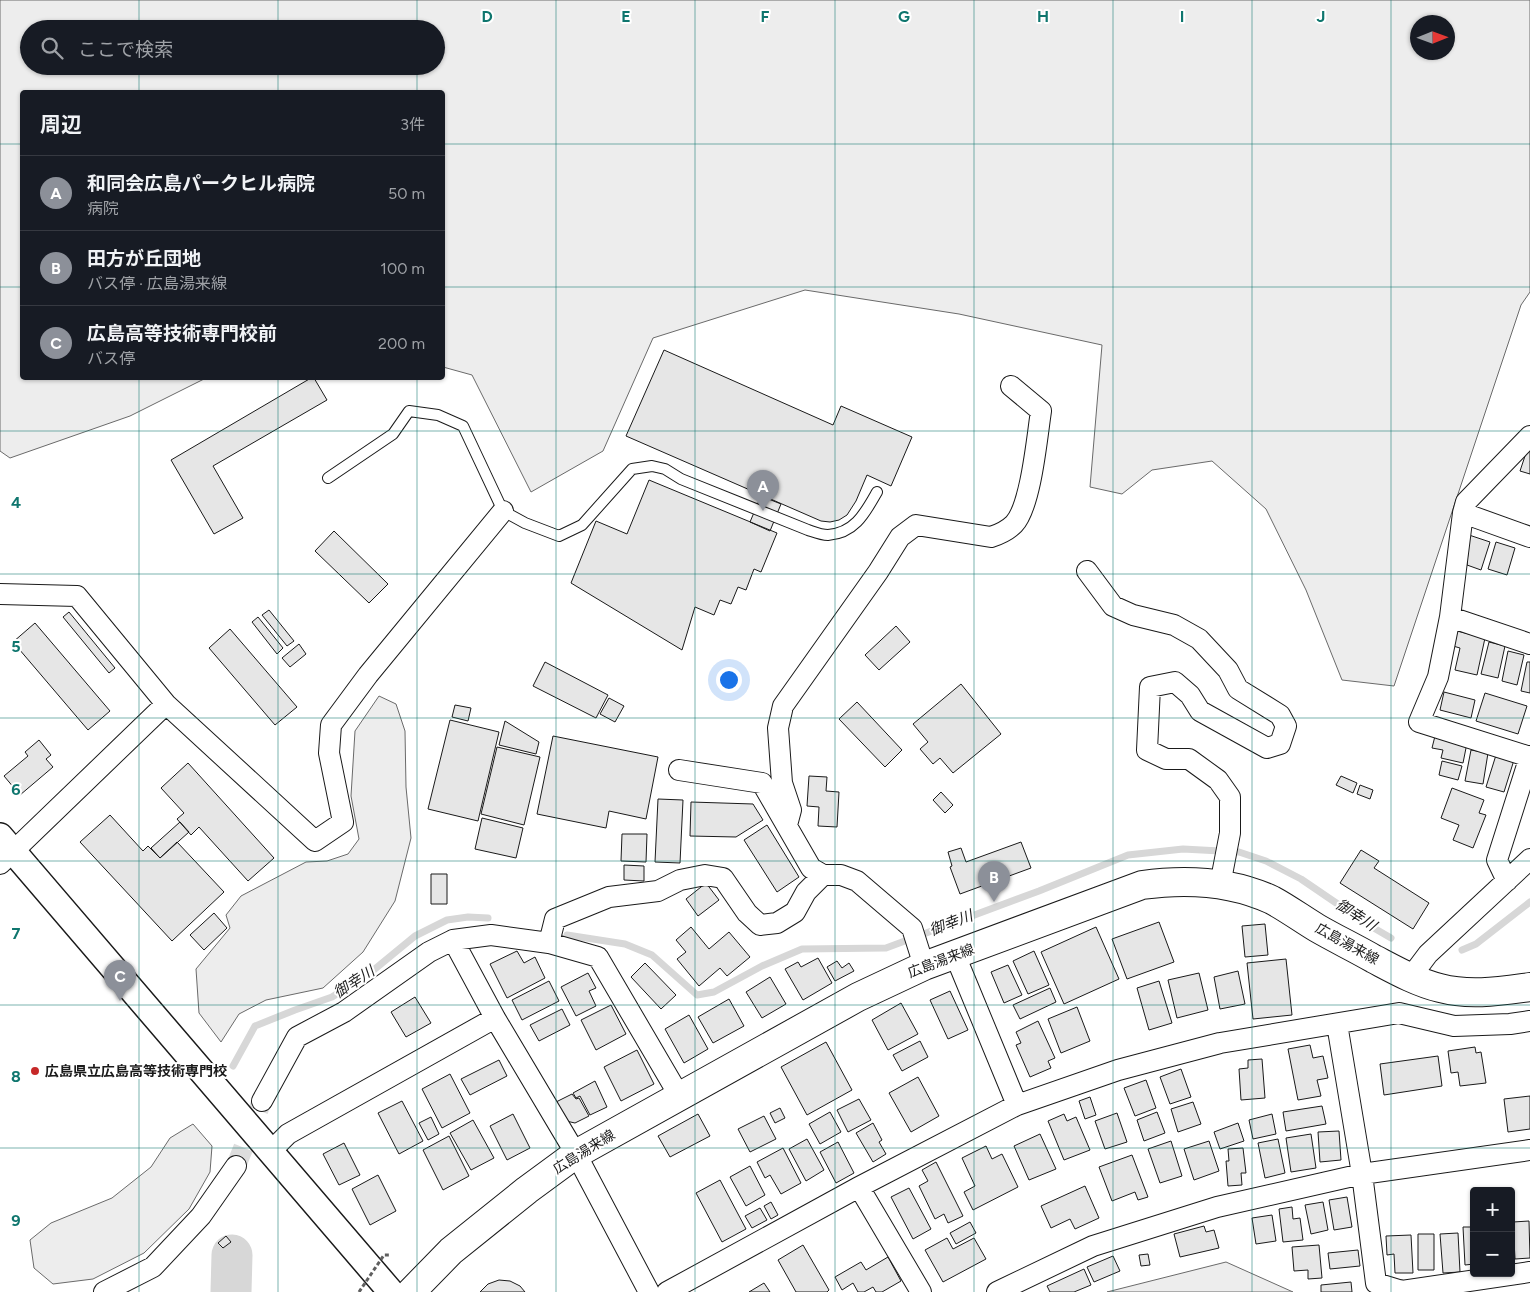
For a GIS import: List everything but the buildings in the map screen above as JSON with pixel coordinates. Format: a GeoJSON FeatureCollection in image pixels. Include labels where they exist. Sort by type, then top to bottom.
{"type":"FeatureCollection","features":[{"type":"Feature","properties":{"kind":"main road","name":"広島湯来線"},"geometry":{"type":"LineString","coordinates":[[411,1292],[450,1251],[526,1190],[576,1154],[858,997],[924,966],[1142,885],[1164,882],[1204,881],[1272,900],[1327,934],[1410,978],[1440,988],[1472,993],[1489,993],[1530,987]]}},
{"type":"Feature","properties":{"kind":"street"},"geometry":{"type":"LineString","coordinates":[[787,825],[791,810],[782,783],[778,728],[783,706],[878,572],[900,537],[916,525],[991,537],[1002,534],[1015,523],[1026,503],[1041,411],[1010,386]]}},
{"type":"Feature","properties":{"kind":"street"},"geometry":{"type":"LineString","coordinates":[[1507,881],[1497,860],[1530,757],[1419,722],[1438,677],[1450,617],[1466,502],[1530,436]]}},
{"type":"Feature","properties":{"kind":"street"},"geometry":{"type":"LineString","coordinates":[[0,594],[78,596],[166,704],[314,841],[342,822],[329,753],[331,725],[368,675],[503,511]]}},
{"type":"Feature","properties":{"kind":"street"},"geometry":{"type":"LineString","coordinates":[[1464,512],[1530,537]]}},
{"type":"Feature","properties":{"kind":"street"},"geometry":{"type":"LineString","coordinates":[[1087,571],[1113,606],[1133,615],[1174,625],[1199,639],[1228,670],[1238,689],[1280,715],[1286,726],[1280,744],[1267,748],[1200,711],[1190,695],[1176,682],[1150,686],[1147,750],[1166,759],[1188,758],[1218,780],[1230,797],[1230,833],[1220,884]]}},
{"type":"Feature","properties":{"kind":"street"},"geometry":{"type":"LineString","coordinates":[[1450,617],[1530,644]]}},
{"type":"Feature","properties":{"kind":"street"},"geometry":{"type":"LineString","coordinates":[[166,704],[5,851],[391,1292]]}},
{"type":"Feature","properties":{"kind":"street"},"geometry":{"type":"LineString","coordinates":[[679,770],[762,783],[812,868],[822,874],[841,874],[857,882],[912,928],[924,966]]}},
{"type":"Feature","properties":{"kind":"street"},"geometry":{"type":"LineString","coordinates":[[1410,978],[1428,954],[1530,859]]}},
{"type":"Feature","properties":{"kind":"street"},"geometry":{"type":"LineString","coordinates":[[549,943],[555,919],[609,897],[658,891],[680,880],[705,875],[723,878],[746,913],[760,925],[776,923],[795,912],[806,892],[822,874]]}},
{"type":"Feature","properties":{"kind":"street"},"geometry":{"type":"LineString","coordinates":[[262,1101],[297,1037],[344,1012],[429,952],[453,940],[491,935],[549,943],[598,957],[680,1097]]}},
{"type":"Feature","properties":{"kind":"street"},"geometry":{"type":"LineString","coordinates":[[453,940],[495,1018],[576,1154],[648,1292]]}},
{"type":"Feature","properties":{"kind":"street"},"geometry":{"type":"LineString","coordinates":[[955,955],[1017,1106]]}},
{"type":"Feature","properties":{"kind":"street"},"geometry":{"type":"LineString","coordinates":[[667,1292],[859,1186],[1017,1106],[1118,1070],[1220,1043],[1398,1013],[1454,1026],[1510,1024],[1530,1021]]}},
{"type":"Feature","properties":{"kind":"street"},"geometry":{"type":"LineString","coordinates":[[270,1152],[288,1134],[495,1018]]}},
{"type":"Feature","properties":{"kind":"street"},"geometry":{"type":"LineString","coordinates":[[1337,1024],[1362,1174],[1376,1283],[1402,1291],[1530,1272]]}},
{"type":"Feature","properties":{"kind":"street"},"geometry":{"type":"LineString","coordinates":[[997,1292],[1093,1246],[1217,1207],[1362,1174],[1530,1150]]}},
{"type":"Feature","properties":{"kind":"street"},"geometry":{"type":"LineString","coordinates":[[104,1292],[153,1266],[200,1216],[236,1166]]}},
{"type":"Feature","properties":{"kind":"street"},"geometry":{"type":"LineString","coordinates":[[859,1186],[921,1292]]}},
{"type":"Feature","properties":{"kind":"lane"},"geometry":{"type":"LineString","coordinates":[[328,478],[393,434],[409,411],[438,415],[462,426],[503,511],[525,523],[559,536],[582,525],[632,469],[652,466],[665,469],[681,479],[808,530],[826,535],[844,531],[861,519],[878,492]]}},
{"type":"Feature","properties":{"kind":"path"},"geometry":{"type":"LineString","coordinates":[[359,1292],[384,1255],[389,1255]]}},
{"type":"Feature","properties":{"kind":"shaded area"},"geometry":{"type":"Polygon","coordinates":[[[0,0],[1530,0],[1530,292],[1521,305],[1394,686],[1342,680],[1306,590],[1266,509],[1212,461],[1152,470],[1122,494],[1090,487],[1102,345],[959,314],[805,290],[653,338],[603,451],[531,492],[472,375],[445,368],[445,90],[20,90],[20,380],[202,380],[130,416],[10,458],[0,451],[0,0]]]}},
{"type":"Feature","properties":{"kind":"shaded area"},"geometry":{"type":"Polygon","coordinates":[[[379,696],[396,704],[405,731],[406,787],[411,838],[395,901],[363,952],[323,988],[266,1000],[239,1014],[221,1042],[199,1013],[196,969],[230,928],[226,915],[241,896],[306,862],[327,861],[348,854],[359,839],[351,796],[355,731],[379,696]]]}},
{"type":"Feature","properties":{"kind":"shaded area"},"geometry":{"type":"Polygon","coordinates":[[[193,1124],[212,1146],[210,1172],[189,1209],[144,1253],[93,1279],[53,1284],[34,1268],[30,1240],[51,1223],[112,1198],[151,1167],[170,1138],[193,1124]]]}},
{"type":"Feature","properties":{"kind":"shaded area"},"geometry":{"type":"Polygon","coordinates":[[[1226,1262],[1293,1292],[1107,1292],[1226,1262]]]}},
{"type":"Feature","properties":{"kind":"waterway","name":"御幸川"},"geometry":{"type":"LineString","coordinates":[[567,935],[625,944],[652,955],[697,995],[714,992],[762,966],[802,949],[886,948],[1039,891],[1128,855],[1183,849],[1239,852],[1266,861],[1301,879],[1391,938]]}},
{"type":"Feature","properties":{"kind":"waterway","name":"御幸川"},"geometry":{"type":"LineString","coordinates":[[1462,950],[1476,944],[1530,902]]}},
{"type":"Feature","properties":{"kind":"waterway","name":"御幸川"},"geometry":{"type":"LineString","coordinates":[[233,1066],[255,1026],[332,997],[370,973],[415,936],[447,920],[468,917],[488,918]]}},
{"type":"Feature","properties":{"kind":"waterway","name":"御幸川"},"geometry":{"type":"LineString","coordinates":[[231,1292],[232,1255]]}},
{"type":"Feature","properties":{"kind":"tunnel"},"geometry":{"type":"LineString","coordinates":[[236,1166],[262,1101]]}},
{"type":"Feature","properties":{"kind":"place","name":"和同会広島パークヒル病院"},"geometry":{"type":"Point","coordinates":[763,511]}},
{"type":"Feature","properties":{"kind":"place","name":"田方が丘団地"},"geometry":{"type":"Point","coordinates":[994,902]}},
{"type":"Feature","properties":{"kind":"place","name":"広島高等技術専門校前"},"geometry":{"type":"Point","coordinates":[120,1001]}},
{"type":"Feature","properties":{"kind":"place","name":"広島県立広島高等技術専門校"},"geometry":{"type":"Point","coordinates":[35,1071]}}]}
